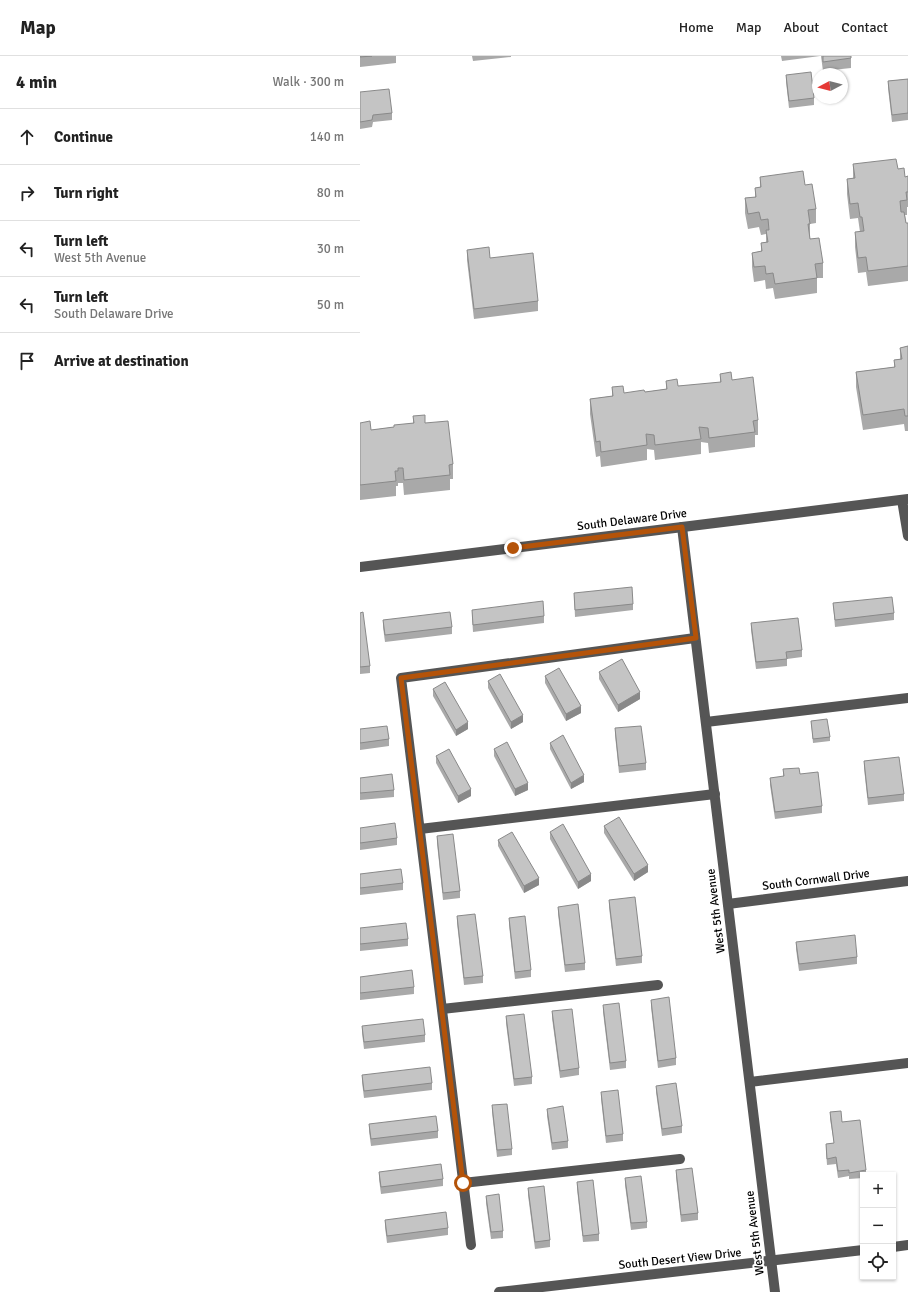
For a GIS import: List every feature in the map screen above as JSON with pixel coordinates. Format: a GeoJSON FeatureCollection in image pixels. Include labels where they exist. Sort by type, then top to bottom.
{"type":"FeatureCollection","features":[{"type":"Feature","properties":{"kind":"street","name":"South Delaware Drive"},"geometry":{"type":"LineString","coordinates":[[360,567],[905,500]]}},
{"type":"Feature","properties":{"kind":"street"},"geometry":{"type":"LineString","coordinates":[[905,500],[908,536]]}},
{"type":"Feature","properties":{"kind":"street","name":"West 5th Avenue"},"geometry":{"type":"LineString","coordinates":[[682,527],[775,1292]]}},
{"type":"Feature","properties":{"kind":"street"},"geometry":{"type":"LineString","coordinates":[[471,1245],[401,678],[696,638]]}},
{"type":"Feature","properties":{"kind":"street"},"geometry":{"type":"LineString","coordinates":[[706,722],[908,698]]}},
{"type":"Feature","properties":{"kind":"street"},"geometry":{"type":"LineString","coordinates":[[420,829],[715,794]]}},
{"type":"Feature","properties":{"kind":"street","name":"South Cornwall Drive"},"geometry":{"type":"LineString","coordinates":[[728,904],[908,881]]}},
{"type":"Feature","properties":{"kind":"street"},"geometry":{"type":"LineString","coordinates":[[442,1009],[658,985]]}},
{"type":"Feature","properties":{"kind":"street"},"geometry":{"type":"LineString","coordinates":[[750,1082],[908,1062]]}},
{"type":"Feature","properties":{"kind":"street"},"geometry":{"type":"LineString","coordinates":[[463,1183],[680,1159]]}},
{"type":"Feature","properties":{"kind":"street"},"geometry":{"type":"LineString","coordinates":[[896,1247],[908,1245]]}},
{"type":"Feature","properties":{"kind":"street","name":"South Desert View Drive"},"geometry":{"type":"LineString","coordinates":[[499,1292],[772,1262],[860,1250]]}},
{"type":"Feature","properties":{"kind":"building"},"geometry":{"type":"Polygon","coordinates":[[[823,56],[851,56],[851,58],[823,62],[823,56]]]}},
{"type":"Feature","properties":{"kind":"building"},"geometry":{"type":"Polygon","coordinates":[[[811,72],[812,98],[789,101],[786,75],[811,72]]]}},
{"type":"Feature","properties":{"kind":"building"},"geometry":{"type":"Polygon","coordinates":[[[908,79],[908,113],[892,115],[888,81],[908,79]]]}},
{"type":"Feature","properties":{"kind":"building"},"geometry":{"type":"Polygon","coordinates":[[[389,89],[392,113],[373,115],[372,120],[360,122],[360,92],[389,89]]]}},
{"type":"Feature","properties":{"kind":"building"},"geometry":{"type":"Polygon","coordinates":[[[896,159],[898,169],[904,168],[905,177],[908,176],[908,192],[906,192],[907,200],[900,201],[901,212],[904,212],[906,223],[908,223],[908,266],[868,271],[866,257],[858,258],[855,232],[864,231],[858,203],[850,204],[847,179],[855,178],[853,164],[896,159]]]}},
{"type":"Feature","properties":{"kind":"building"},"geometry":{"type":"Polygon","coordinates":[[[803,171],[805,185],[812,184],[816,209],[808,210],[810,239],[819,238],[823,263],[815,264],[817,278],[775,284],[773,273],[766,274],[765,266],[754,267],[752,253],[762,251],[761,243],[768,242],[766,230],[769,230],[768,219],[761,220],[759,212],[748,214],[745,198],[756,197],[755,188],[761,187],[760,177],[803,171]]]}},
{"type":"Feature","properties":{"kind":"building"},"geometry":{"type":"Polygon","coordinates":[[[489,247],[490,258],[533,253],[538,301],[474,309],[467,250],[489,247]]]}},
{"type":"Feature","properties":{"kind":"building"},"geometry":{"type":"Polygon","coordinates":[[[908,346],[908,416],[905,416],[904,409],[863,415],[856,372],[895,367],[894,360],[902,359],[900,348],[908,346]]]}},
{"type":"Feature","properties":{"kind":"building"},"geometry":{"type":"Polygon","coordinates":[[[731,372],[732,380],[753,377],[758,420],[753,421],[755,432],[709,438],[708,428],[699,427],[701,439],[655,445],[654,435],[646,434],[647,445],[601,452],[600,441],[596,442],[590,399],[613,396],[612,387],[623,386],[624,393],[667,389],[666,381],[677,379],[678,386],[721,382],[720,374],[731,372]]]}},
{"type":"Feature","properties":{"kind":"building"},"geometry":{"type":"Polygon","coordinates":[[[425,415],[425,423],[448,421],[453,464],[449,465],[450,475],[404,480],[403,468],[398,468],[398,471],[395,471],[396,481],[360,485],[360,423],[370,421],[371,430],[394,427],[394,425],[414,423],[413,416],[425,415]]]}},
{"type":"Feature","properties":{"kind":"building"},"geometry":{"type":"Polygon","coordinates":[[[632,587],[633,604],[575,610],[574,593],[632,587]]]}},
{"type":"Feature","properties":{"kind":"building"},"geometry":{"type":"Polygon","coordinates":[[[892,597],[894,613],[835,620],[833,603],[892,597]]]}},
{"type":"Feature","properties":{"kind":"building"},"geometry":{"type":"Polygon","coordinates":[[[543,601],[544,616],[473,625],[472,610],[543,601]]]}},
{"type":"Feature","properties":{"kind":"building"},"geometry":{"type":"Polygon","coordinates":[[[363,612],[370,666],[360,667],[360,613],[363,612]]]}},
{"type":"Feature","properties":{"kind":"building"},"geometry":{"type":"Polygon","coordinates":[[[450,612],[452,627],[385,635],[383,620],[450,612]]]}},
{"type":"Feature","properties":{"kind":"building"},"geometry":{"type":"Polygon","coordinates":[[[798,618],[802,650],[786,652],[787,659],[756,662],[751,623],[798,618]]]}},
{"type":"Feature","properties":{"kind":"building"},"geometry":{"type":"Polygon","coordinates":[[[622,659],[640,692],[618,705],[599,672],[622,659]]]}},
{"type":"Feature","properties":{"kind":"building"},"geometry":{"type":"Polygon","coordinates":[[[559,668],[581,706],[566,714],[545,676],[559,668]]]}},
{"type":"Feature","properties":{"kind":"building"},"geometry":{"type":"Polygon","coordinates":[[[500,674],[523,715],[511,722],[488,681],[500,674]]]}},
{"type":"Feature","properties":{"kind":"building"},"geometry":{"type":"Polygon","coordinates":[[[445,682],[468,722],[456,730],[433,689],[445,682]]]}},
{"type":"Feature","properties":{"kind":"building"},"geometry":{"type":"Polygon","coordinates":[[[827,719],[830,737],[813,739],[811,721],[827,719]]]}},
{"type":"Feature","properties":{"kind":"building"},"geometry":{"type":"Polygon","coordinates":[[[387,726],[389,739],[360,743],[360,729],[387,726]]]}},
{"type":"Feature","properties":{"kind":"building"},"geometry":{"type":"Polygon","coordinates":[[[641,726],[646,763],[619,766],[615,728],[641,726]]]}},
{"type":"Feature","properties":{"kind":"building"},"geometry":{"type":"Polygon","coordinates":[[[563,735],[584,775],[571,783],[550,743],[563,735]]]}},
{"type":"Feature","properties":{"kind":"building"},"geometry":{"type":"Polygon","coordinates":[[[507,742],[528,783],[515,789],[494,749],[507,742]]]}},
{"type":"Feature","properties":{"kind":"building"},"geometry":{"type":"Polygon","coordinates":[[[449,749],[471,789],[458,796],[436,756],[449,749]]]}},
{"type":"Feature","properties":{"kind":"building"},"geometry":{"type":"Polygon","coordinates":[[[899,757],[904,794],[868,798],[864,761],[899,757]]]}},
{"type":"Feature","properties":{"kind":"building"},"geometry":{"type":"Polygon","coordinates":[[[799,768],[800,774],[818,772],[822,806],[775,812],[770,778],[784,776],[783,769],[799,768]]]}},
{"type":"Feature","properties":{"kind":"building"},"geometry":{"type":"Polygon","coordinates":[[[392,774],[394,790],[360,793],[360,778],[392,774]]]}},
{"type":"Feature","properties":{"kind":"building"},"geometry":{"type":"Polygon","coordinates":[[[619,817],[648,865],[634,874],[604,826],[619,817]]]}},
{"type":"Feature","properties":{"kind":"building"},"geometry":{"type":"Polygon","coordinates":[[[395,823],[397,838],[360,843],[360,828],[395,823]]]}},
{"type":"Feature","properties":{"kind":"building"},"geometry":{"type":"Polygon","coordinates":[[[563,824],[591,874],[578,882],[550,832],[563,824]]]}},
{"type":"Feature","properties":{"kind":"building"},"geometry":{"type":"Polygon","coordinates":[[[512,832],[539,878],[524,886],[498,840],[512,832]]]}},
{"type":"Feature","properties":{"kind":"building"},"geometry":{"type":"Polygon","coordinates":[[[453,834],[460,891],[443,893],[437,836],[453,834]]]}},
{"type":"Feature","properties":{"kind":"building"},"geometry":{"type":"Polygon","coordinates":[[[401,869],[403,883],[360,888],[360,874],[401,869]]]}},
{"type":"Feature","properties":{"kind":"building"},"geometry":{"type":"Polygon","coordinates":[[[635,897],[642,956],[616,959],[609,900],[635,897]]]}},
{"type":"Feature","properties":{"kind":"building"},"geometry":{"type":"Polygon","coordinates":[[[578,904],[585,963],[565,965],[558,907],[578,904]]]}},
{"type":"Feature","properties":{"kind":"building"},"geometry":{"type":"Polygon","coordinates":[[[475,914],[483,976],[464,978],[457,916],[475,914]]]}},
{"type":"Feature","properties":{"kind":"building"},"geometry":{"type":"Polygon","coordinates":[[[525,916],[531,970],[515,972],[509,918],[525,916]]]}},
{"type":"Feature","properties":{"kind":"building"},"geometry":{"type":"Polygon","coordinates":[[[406,923],[408,939],[360,944],[360,928],[406,923]]]}},
{"type":"Feature","properties":{"kind":"building"},"geometry":{"type":"Polygon","coordinates":[[[855,935],[857,957],[799,964],[796,942],[855,935]]]}},
{"type":"Feature","properties":{"kind":"building"},"geometry":{"type":"Polygon","coordinates":[[[412,970],[414,987],[360,993],[360,977],[412,970]]]}},
{"type":"Feature","properties":{"kind":"building"},"geometry":{"type":"Polygon","coordinates":[[[669,997],[676,1058],[658,1061],[651,1000],[669,997]]]}},
{"type":"Feature","properties":{"kind":"building"},"geometry":{"type":"Polygon","coordinates":[[[619,1003],[626,1061],[610,1063],[603,1005],[619,1003]]]}},
{"type":"Feature","properties":{"kind":"building"},"geometry":{"type":"Polygon","coordinates":[[[572,1009],[579,1068],[560,1071],[552,1011],[572,1009]]]}},
{"type":"Feature","properties":{"kind":"building"},"geometry":{"type":"Polygon","coordinates":[[[524,1014],[532,1077],[514,1079],[506,1016],[524,1014]]]}},
{"type":"Feature","properties":{"kind":"building"},"geometry":{"type":"Polygon","coordinates":[[[423,1019],[425,1035],[364,1042],[362,1026],[423,1019]]]}},
{"type":"Feature","properties":{"kind":"building"},"geometry":{"type":"Polygon","coordinates":[[[430,1067],[432,1083],[364,1091],[362,1075],[430,1067]]]}},
{"type":"Feature","properties":{"kind":"building"},"geometry":{"type":"Polygon","coordinates":[[[676,1083],[682,1126],[662,1129],[656,1086],[676,1083]]]}},
{"type":"Feature","properties":{"kind":"building"},"geometry":{"type":"Polygon","coordinates":[[[618,1090],[623,1134],[606,1136],[601,1092],[618,1090]]]}},
{"type":"Feature","properties":{"kind":"building"},"geometry":{"type":"Polygon","coordinates":[[[507,1104],[512,1149],[497,1150],[492,1105],[507,1104]]]}},
{"type":"Feature","properties":{"kind":"building"},"geometry":{"type":"Polygon","coordinates":[[[563,1106],[568,1141],[552,1143],[547,1109],[563,1106]]]}},
{"type":"Feature","properties":{"kind":"building"},"geometry":{"type":"Polygon","coordinates":[[[841,1111],[842,1122],[860,1120],[866,1170],[849,1173],[849,1170],[838,1171],[836,1157],[827,1159],[826,1144],[834,1143],[830,1112],[841,1111]]]}},
{"type":"Feature","properties":{"kind":"building"},"geometry":{"type":"Polygon","coordinates":[[[436,1116],[438,1131],[371,1139],[369,1124],[436,1116]]]}},
{"type":"Feature","properties":{"kind":"building"},"geometry":{"type":"Polygon","coordinates":[[[441,1164],[443,1179],[381,1187],[379,1172],[441,1164]]]}},
{"type":"Feature","properties":{"kind":"building"},"geometry":{"type":"Polygon","coordinates":[[[692,1168],[698,1213],[681,1215],[676,1170],[692,1168]]]}},
{"type":"Feature","properties":{"kind":"building"},"geometry":{"type":"Polygon","coordinates":[[[641,1176],[647,1222],[631,1223],[625,1178],[641,1176]]]}},
{"type":"Feature","properties":{"kind":"building"},"geometry":{"type":"Polygon","coordinates":[[[593,1180],[599,1234],[583,1236],[577,1182],[593,1180]]]}},
{"type":"Feature","properties":{"kind":"building"},"geometry":{"type":"Polygon","coordinates":[[[544,1186],[550,1240],[535,1242],[528,1188],[544,1186]]]}},
{"type":"Feature","properties":{"kind":"building"},"geometry":{"type":"Polygon","coordinates":[[[499,1194],[503,1231],[491,1232],[486,1196],[499,1194]]]}},
{"type":"Feature","properties":{"kind":"building"},"geometry":{"type":"Polygon","coordinates":[[[446,1212],[448,1228],[387,1236],[385,1220],[446,1212]]]}},
{"type":"Feature","properties":{"kind":"route"},"geometry":{"type":"LineString","coordinates":[[463,1183],[401,678],[696,638],[682,527],[513,548]]}}]}
